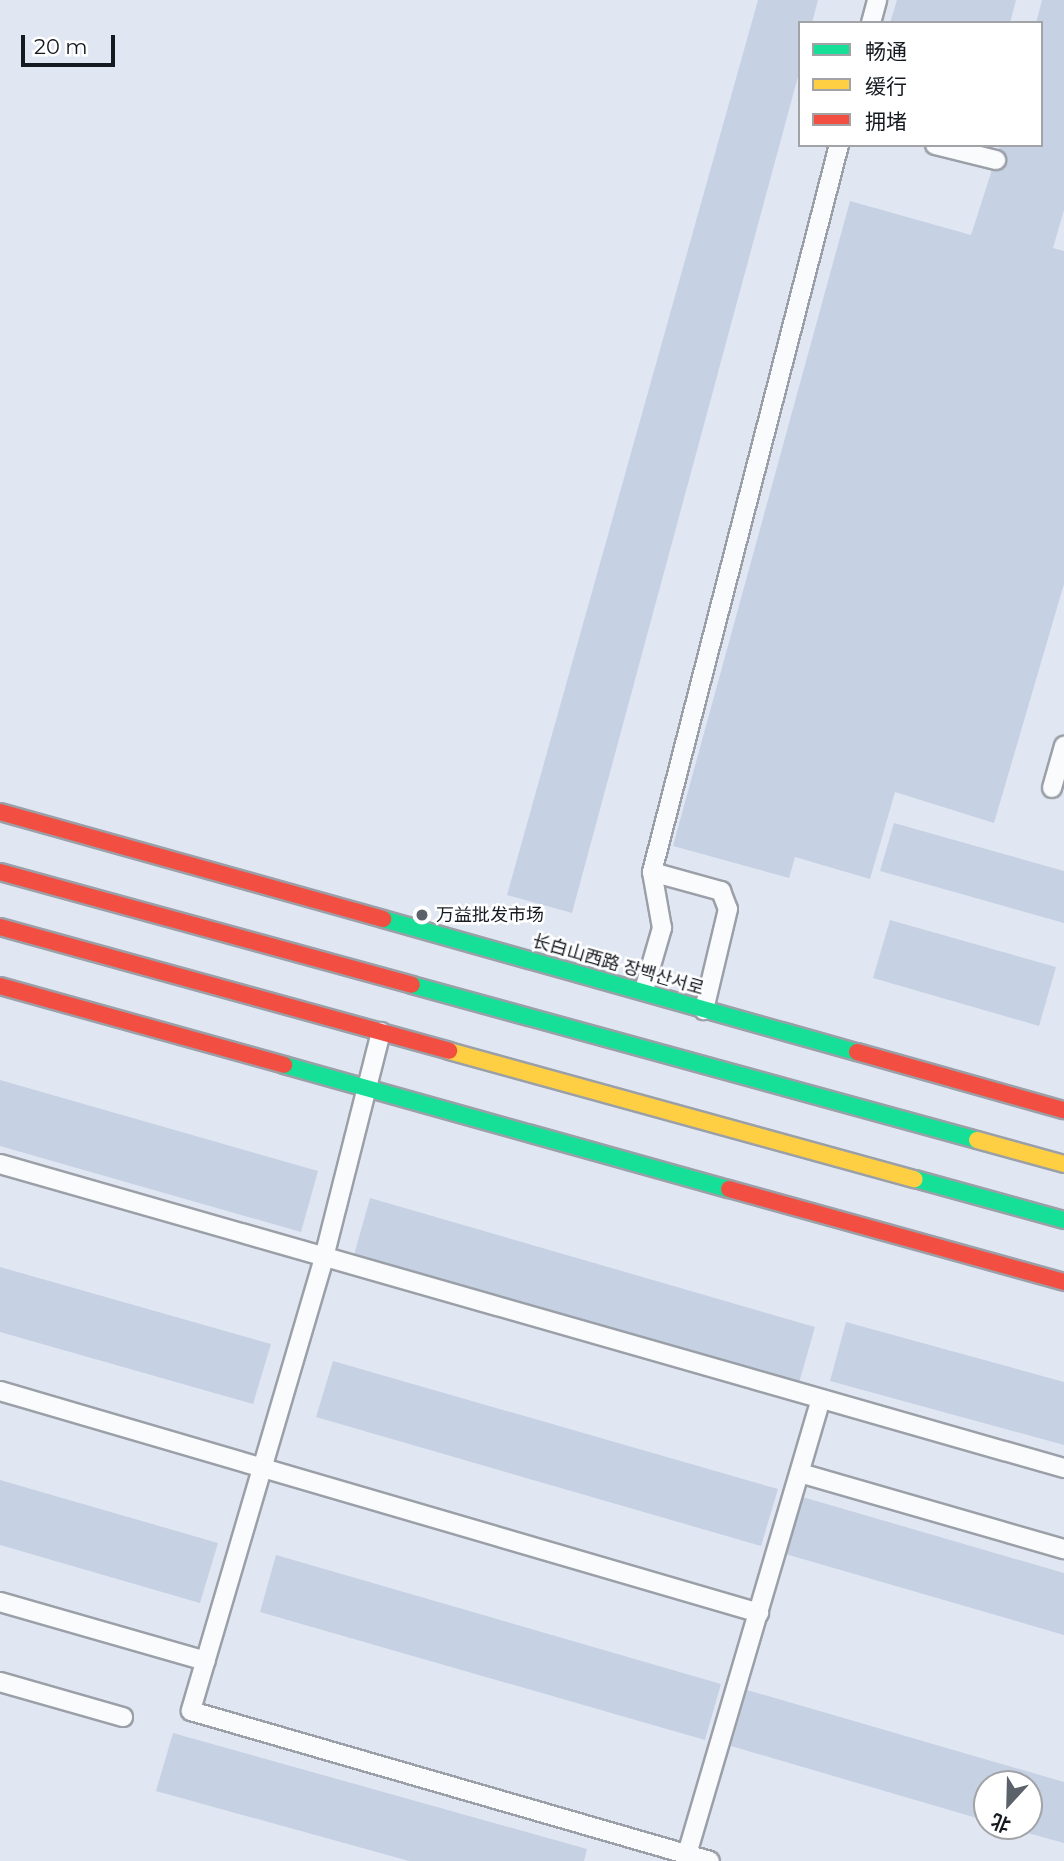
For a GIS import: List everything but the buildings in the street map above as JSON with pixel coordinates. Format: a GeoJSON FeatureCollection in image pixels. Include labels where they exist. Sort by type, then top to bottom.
{"type":"FeatureCollection","features":[{"type":"Feature","properties":{"kind":"street","name":"长白山西路 장백산서로"},"geometry":{"type":"LineString","coordinates":[[0,812],[644,990],[704,1010],[1064,1110]]}},
{"type":"Feature","properties":{"kind":"street"},"geometry":{"type":"LineString","coordinates":[[0,872],[1064,1164]]}},
{"type":"Feature","properties":{"kind":"street"},"geometry":{"type":"LineString","coordinates":[[0,927],[1064,1220]]}},
{"type":"Feature","properties":{"kind":"street"},"geometry":{"type":"LineString","coordinates":[[0,986],[365,1090],[1064,1282]]}},
{"type":"Feature","properties":{"kind":"lane"},"geometry":{"type":"LineString","coordinates":[[872,21],[877,0]]}},
{"type":"Feature","properties":{"kind":"lane"},"geometry":{"type":"LineString","coordinates":[[644,990],[662,928],[652,872],[838,147]]}},
{"type":"Feature","properties":{"kind":"lane"},"geometry":{"type":"LineString","coordinates":[[943,147],[996,160]]}},
{"type":"Feature","properties":{"kind":"lane"},"geometry":{"type":"LineString","coordinates":[[1052,788],[1064,746]]}},
{"type":"Feature","properties":{"kind":"lane"},"geometry":{"type":"LineString","coordinates":[[652,872],[721,891],[728,909],[704,1010]]}},
{"type":"Feature","properties":{"kind":"lane"},"geometry":{"type":"LineString","coordinates":[[381,1032],[324,1258],[191,1711],[710,1861]]}},
{"type":"Feature","properties":{"kind":"lane"},"geometry":{"type":"LineString","coordinates":[[0,1164],[1064,1468]]}},
{"type":"Feature","properties":{"kind":"lane"},"geometry":{"type":"LineString","coordinates":[[0,1391],[759,1613]]}},
{"type":"Feature","properties":{"kind":"lane"},"geometry":{"type":"LineString","coordinates":[[687,1854],[821,1399]]}},
{"type":"Feature","properties":{"kind":"lane"},"geometry":{"type":"LineString","coordinates":[[800,1473],[1064,1549]]}},
{"type":"Feature","properties":{"kind":"lane"},"geometry":{"type":"LineString","coordinates":[[0,1602],[205,1661]]}},
{"type":"Feature","properties":{"kind":"lane"},"geometry":{"type":"LineString","coordinates":[[0,1682],[123,1717]]}},
{"type":"Feature","properties":{"kind":"traffic: fast"},"geometry":{"type":"LineString","coordinates":[[383,919],[857,1052]]}},
{"type":"Feature","properties":{"kind":"traffic: fast"},"geometry":{"type":"LineString","coordinates":[[412,985],[977,1140]]}},
{"type":"Feature","properties":{"kind":"traffic: fast"},"geometry":{"type":"LineString","coordinates":[[284,1065],[729,1189]]}},
{"type":"Feature","properties":{"kind":"traffic: fast"},"geometry":{"type":"LineString","coordinates":[[915,1179],[1064,1220]]}},
{"type":"Feature","properties":{"kind":"traffic: slow"},"geometry":{"type":"LineString","coordinates":[[449,1051],[915,1179]]}},
{"type":"Feature","properties":{"kind":"traffic: slow"},"geometry":{"type":"LineString","coordinates":[[977,1140],[1064,1164]]}},
{"type":"Feature","properties":{"kind":"traffic: jam"},"geometry":{"type":"LineString","coordinates":[[0,812],[383,919]]}},
{"type":"Feature","properties":{"kind":"traffic: jam"},"geometry":{"type":"LineString","coordinates":[[0,872],[412,985]]}},
{"type":"Feature","properties":{"kind":"traffic: jam"},"geometry":{"type":"LineString","coordinates":[[0,927],[449,1051]]}},
{"type":"Feature","properties":{"kind":"traffic: jam"},"geometry":{"type":"LineString","coordinates":[[0,986],[284,1065]]}},
{"type":"Feature","properties":{"kind":"traffic: jam"},"geometry":{"type":"LineString","coordinates":[[857,1052],[1064,1110]]}},
{"type":"Feature","properties":{"kind":"traffic: jam"},"geometry":{"type":"LineString","coordinates":[[729,1189],[1064,1282]]}},
{"type":"Feature","properties":{"kind":"place","name":"万益批发市场"},"geometry":{"type":"Point","coordinates":[422,915]}}]}
